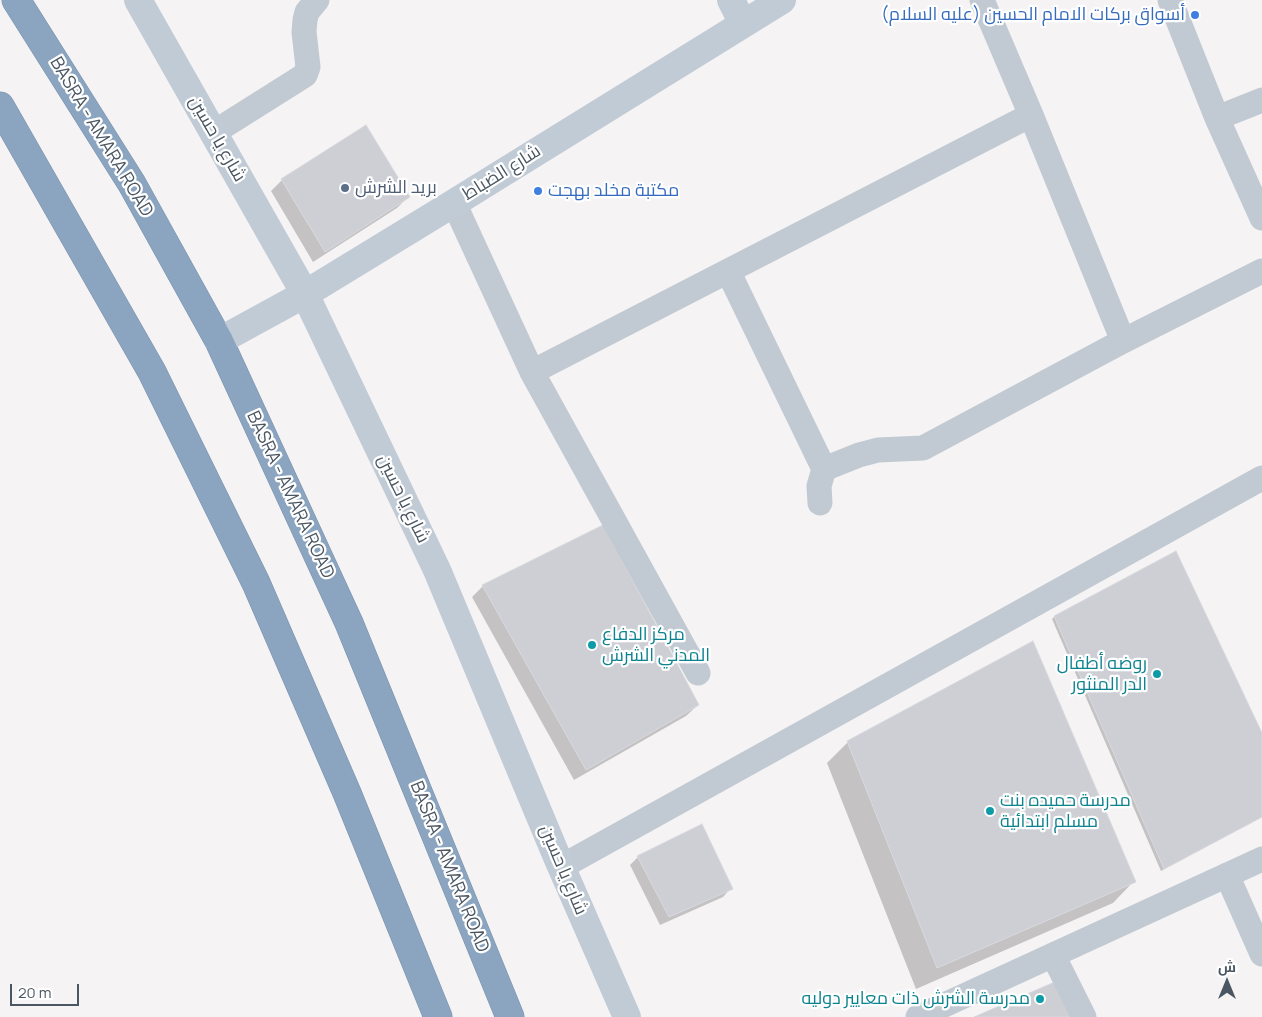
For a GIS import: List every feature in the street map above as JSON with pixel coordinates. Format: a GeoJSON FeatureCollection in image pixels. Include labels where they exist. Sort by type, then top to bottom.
{"type":"FeatureCollection","features":[{"type":"Feature","properties":{"kind":"highway","name":"BASRA - AMARA ROAD"},"geometry":{"type":"LineString","coordinates":[[16,0],[132,184],[219,341],[349,623],[510,1017]]}},
{"type":"Feature","properties":{"kind":"highway"},"geometry":{"type":"LineString","coordinates":[[0,106],[152,372],[256,582],[347,793],[438,1017]]}},
{"type":"Feature","properties":{"kind":"main road","name":"شارع يا حسين"},"geometry":{"type":"LineString","coordinates":[[138,0],[305,294],[437,570],[561,867],[627,1017]]}},
{"type":"Feature","properties":{"kind":"main road"},"geometry":{"type":"LineString","coordinates":[[731,0],[744,24]]}},
{"type":"Feature","properties":{"kind":"main road","name":"شارع الضباط"},"geometry":{"type":"LineString","coordinates":[[219,341],[305,294],[782,0]]}},
{"type":"Feature","properties":{"kind":"street"},"geometry":{"type":"LineString","coordinates":[[213,133],[305,75],[308,66],[304,32],[305,20],[307,12],[317,0]]}},
{"type":"Feature","properties":{"kind":"street"},"geometry":{"type":"LineString","coordinates":[[982,0],[1031,114],[1123,341]]}},
{"type":"Feature","properties":{"kind":"street"},"geometry":{"type":"LineString","coordinates":[[1170,0],[1217,118],[1262,218]]}},
{"type":"Feature","properties":{"kind":"street"},"geometry":{"type":"LineString","coordinates":[[1217,118],[1262,100]]}},
{"type":"Feature","properties":{"kind":"street"},"geometry":{"type":"LineString","coordinates":[[532,372],[1031,114]]}},
{"type":"Feature","properties":{"kind":"street"},"geometry":{"type":"LineString","coordinates":[[454,203],[532,372],[698,673]]}},
{"type":"Feature","properties":{"kind":"street"},"geometry":{"type":"LineString","coordinates":[[728,271],[824,470],[819,486],[820,503]]}},
{"type":"Feature","properties":{"kind":"street"},"geometry":{"type":"LineString","coordinates":[[824,470],[859,455],[878,450],[923,448],[1123,341],[1262,272]]}},
{"type":"Feature","properties":{"kind":"street"},"geometry":{"type":"LineString","coordinates":[[561,867],[1262,478]]}},
{"type":"Feature","properties":{"kind":"street"},"geometry":{"type":"LineString","coordinates":[[918,1017],[1262,859]]}},
{"type":"Feature","properties":{"kind":"street"},"geometry":{"type":"LineString","coordinates":[[1227,875],[1262,954]]}},
{"type":"Feature","properties":{"kind":"street"},"geometry":{"type":"LineString","coordinates":[[1053,955],[1084,1017]]}},
{"type":"Feature","properties":{"kind":"building","name":"بريد الشرش"},"geometry":{"type":"Polygon","coordinates":[[[366,125],[410,197],[325,252],[281,179],[366,125]]]}},
{"type":"Feature","properties":{"kind":"building","name":"مركز الدفاع المدني الشرش"},"geometry":{"type":"Polygon","coordinates":[[[603,525],[699,705],[586,770],[482,585],[603,525]]]}},
{"type":"Feature","properties":{"kind":"building","name":"روضه أطفال الدر المنثور"},"geometry":{"type":"Polygon","coordinates":[[[1176,551],[1262,733],[1262,817],[1164,869],[1054,616],[1176,551]]]}},
{"type":"Feature","properties":{"kind":"building","name":"مدرسة حميده بنت مسلم ابتدائية"},"geometry":{"type":"Polygon","coordinates":[[[1033,641],[1136,882],[937,968],[847,741],[1033,641]]]}},
{"type":"Feature","properties":{"kind":"building"},"geometry":{"type":"Polygon","coordinates":[[[702,824],[733,889],[669,917],[637,856],[702,824]]]}},
{"type":"Feature","properties":{"kind":"building","name":"مدرسة الشرش ذات معايير دوليه"},"geometry":{"type":"Polygon","coordinates":[[[1057,981],[1074,1017],[974,1017],[1057,981]]]}},
{"type":"Feature","properties":{"kind":"place","name":"أسواق بركات الامام الحسين (عليه السلام)"},"geometry":{"type":"Point","coordinates":[1195,15]}},
{"type":"Feature","properties":{"kind":"place","name":"بريد الشرش"},"geometry":{"type":"Point","coordinates":[345,188]}},
{"type":"Feature","properties":{"kind":"place","name":"مكتبة مخلد بهجت"},"geometry":{"type":"Point","coordinates":[538,191]}},
{"type":"Feature","properties":{"kind":"place","name":"مركز الدفاع المدني الشرش"},"geometry":{"type":"Point","coordinates":[592,645]}},
{"type":"Feature","properties":{"kind":"place","name":"روضه أطفال الدر المنثور"},"geometry":{"type":"Point","coordinates":[1157,674]}},
{"type":"Feature","properties":{"kind":"place","name":"مدرسة حميده بنت مسلم ابتدائية"},"geometry":{"type":"Point","coordinates":[990,811]}},
{"type":"Feature","properties":{"kind":"place","name":"مدرسة الشرش ذات معايير دوليه"},"geometry":{"type":"Point","coordinates":[1040,999]}}]}
